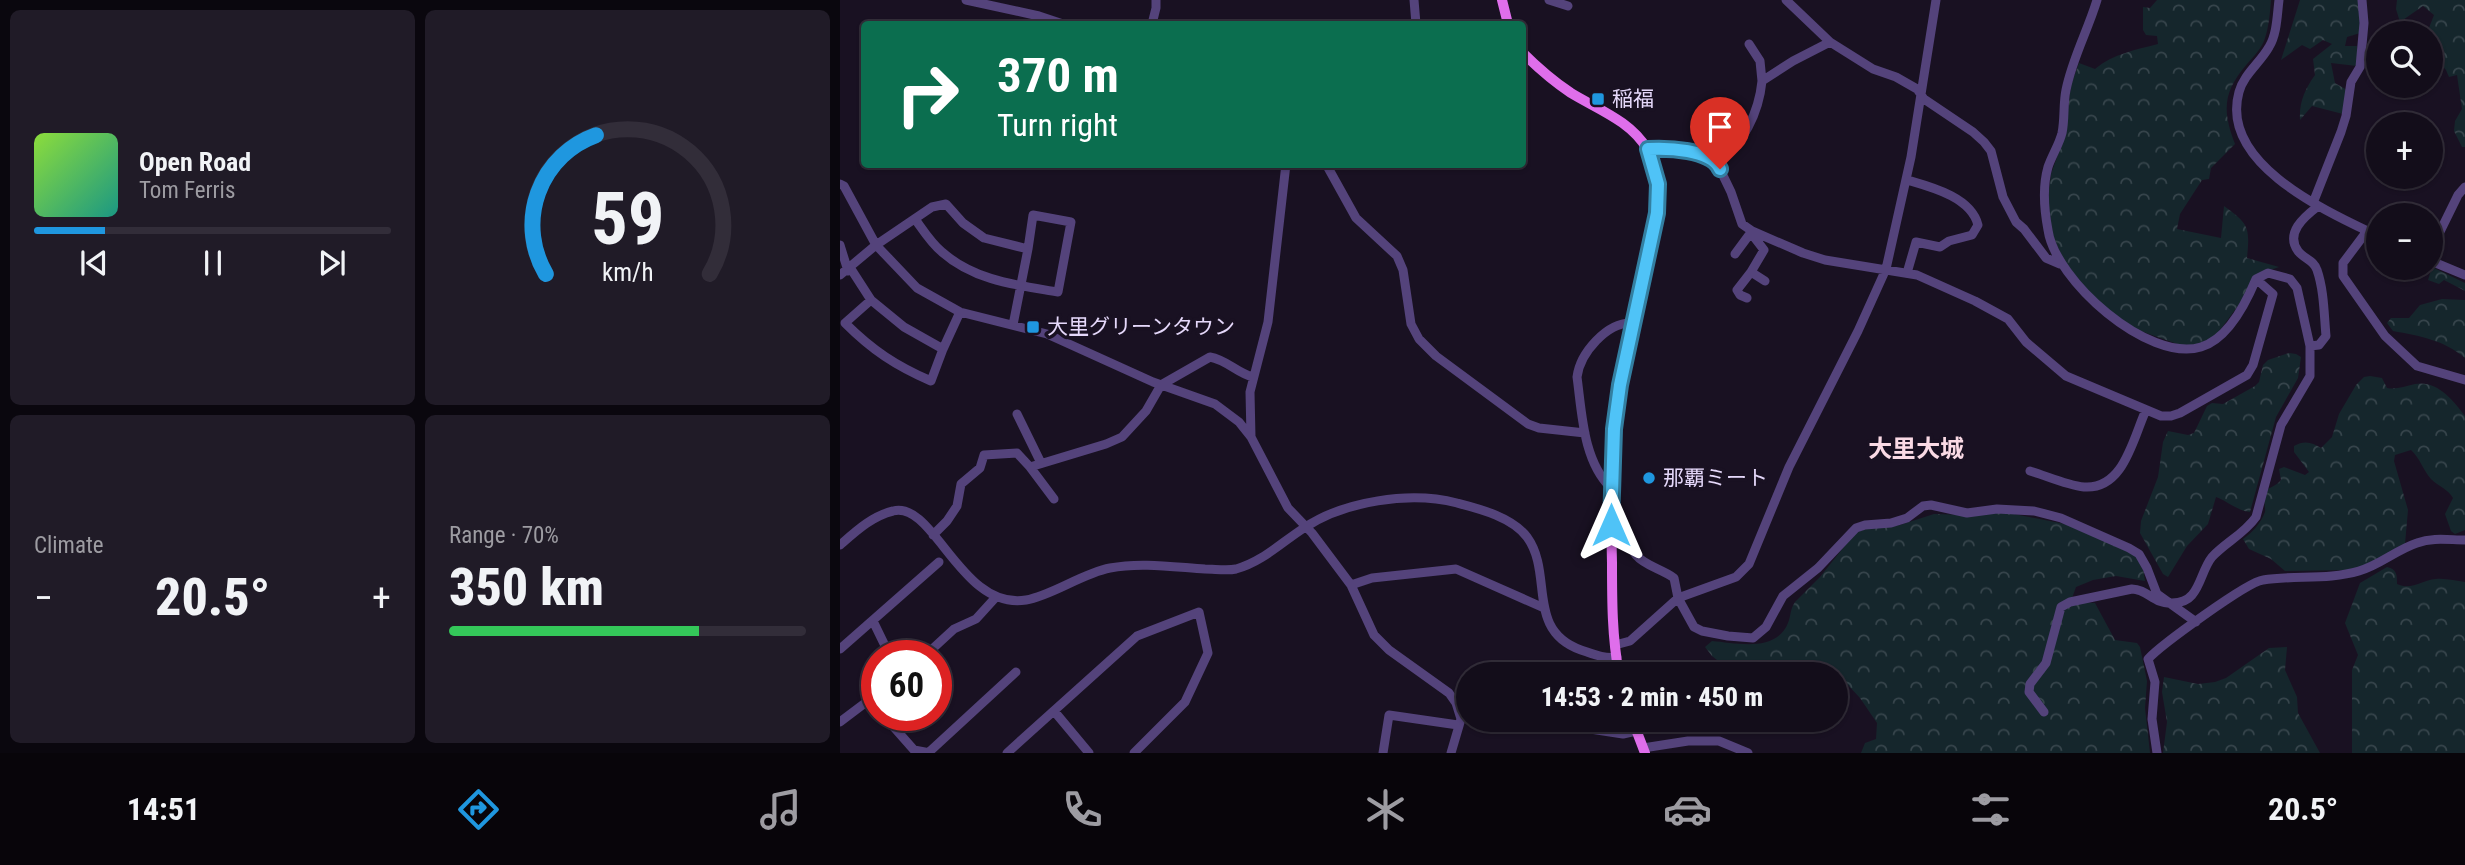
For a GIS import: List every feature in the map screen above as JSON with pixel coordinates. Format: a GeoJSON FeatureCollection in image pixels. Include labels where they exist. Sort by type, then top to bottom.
{"type":"FeatureCollection","features":[{"type":"Feature","properties":{"kind":"main road"},"geometry":{"type":"LineString","coordinates":[[1502,0],[1507,21]]}},
{"type":"Feature","properties":{"kind":"main road"},"geometry":{"type":"LineString","coordinates":[[1526,56],[1572,93],[1630,129],[1648,149],[1658,184],[1657,213],[1632,323],[1614,429],[1611,488],[1618,662]]}},
{"type":"Feature","properties":{"kind":"main road"},"geometry":{"type":"LineString","coordinates":[[1636,732],[1644,751]]}},
{"type":"Feature","properties":{"kind":"street"},"geometry":{"type":"LineString","coordinates":[[967,0],[1054,21]]}},
{"type":"Feature","properties":{"kind":"street"},"geometry":{"type":"LineString","coordinates":[[1153,21],[1157,8],[1156,0]]}},
{"type":"Feature","properties":{"kind":"street"},"geometry":{"type":"LineString","coordinates":[[1414,0],[1416,21]]}},
{"type":"Feature","properties":{"kind":"street"},"geometry":{"type":"LineString","coordinates":[[1549,0],[1567,6]]}},
{"type":"Feature","properties":{"kind":"street"},"geometry":{"type":"LineString","coordinates":[[1786,0],[1830,42],[1873,69],[1896,77],[1917,89],[1924,99],[1984,142],[1995,162],[2003,197],[2016,222],[2046,258],[2060,264]]}},
{"type":"Feature","properties":{"kind":"street"},"geometry":{"type":"LineString","coordinates":[[1615,645],[1630,641],[1678,598],[1736,577],[1749,564],[1788,467],[1858,331],[1886,269],[1907,180],[1936,0]]}},
{"type":"Feature","properties":{"kind":"street"},"geometry":{"type":"LineString","coordinates":[[2044,712],[2029,692],[2030,684],[2046,663],[2061,607],[2070,602],[2137,589],[2154,600],[2168,604],[2180,602],[2193,594],[2211,558],[2248,529],[2256,517],[2281,425],[2310,376],[2310,346],[2297,288],[2290,279],[2268,273],[2256,279],[2230,325],[2215,340],[2203,347],[2187,350],[2170,347],[2115,320],[2093,301],[2060,264],[2048,234],[2045,181],[2063,130],[2065,92],[2097,0]]}},
{"type":"Feature","properties":{"kind":"street"},"geometry":{"type":"LineString","coordinates":[[2279,0],[2270,46],[2240,90],[2236,107],[2238,126],[2259,161],[2285,184],[2315,205],[2366,230]]}},
{"type":"Feature","properties":{"kind":"street"},"geometry":{"type":"LineString","coordinates":[[2310,346],[2319,345],[2326,336],[2320,280],[2316,265],[2298,252],[2294,239],[2296,227],[2315,205],[2346,116],[2351,82],[2360,67],[2364,23],[2362,0]]}},
{"type":"Feature","properties":{"kind":"street"},"geometry":{"type":"LineString","coordinates":[[1762,81],[1830,42]]}},
{"type":"Feature","properties":{"kind":"street"},"geometry":{"type":"LineString","coordinates":[[1717,163],[1732,152],[1757,109],[1762,81],[1760,61],[1749,44]]}},
{"type":"Feature","properties":{"kind":"street"},"geometry":{"type":"LineString","coordinates":[[1648,149],[1696,153],[1717,163],[1742,224],[1764,250],[1737,290],[1747,298]]}},
{"type":"Feature","properties":{"kind":"street"},"geometry":{"type":"LineString","coordinates":[[1251,437],[1249,406],[1253,377],[1270,310],[1286,168]]}},
{"type":"Feature","properties":{"kind":"street"},"geometry":{"type":"LineString","coordinates":[[1328,168],[1356,218],[1397,256],[1403,270],[1411,324],[1422,343],[1443,362],[1528,424],[1539,428],[1585,433]]}},
{"type":"Feature","properties":{"kind":"street"},"geometry":{"type":"LineString","coordinates":[[1907,180],[1952,197],[1975,215],[1978,225],[1972,235],[1949,241],[1940,247],[1916,242],[1907,272]]}},
{"type":"Feature","properties":{"kind":"street"},"geometry":{"type":"LineString","coordinates":[[840,184],[844,186],[876,245],[917,288],[960,312],[1047,334],[1161,385],[1225,410],[1251,437],[1282,498],[1351,585],[1374,635],[1389,650],[1449,693],[1456,704]]}},
{"type":"Feature","properties":{"kind":"street"},"geometry":{"type":"LineString","coordinates":[[2443,226],[2458,195],[2465,187]]}},
{"type":"Feature","properties":{"kind":"street"},"geometry":{"type":"LineString","coordinates":[[846,272],[876,245],[932,207],[946,204],[963,223],[984,237],[1028,249]]}},
{"type":"Feature","properties":{"kind":"street"},"geometry":{"type":"LineString","coordinates":[[915,219],[939,251],[958,265],[990,280],[1021,285],[1058,292],[1071,222],[1033,215],[1028,249],[1021,285],[1013,326]]}},
{"type":"Feature","properties":{"kind":"street"},"geometry":{"type":"LineString","coordinates":[[1751,232],[1825,260],[1907,272],[1929,280],[1991,308],[2008,319],[2026,342],[2066,376],[2161,416],[2171,416],[2247,375],[2253,365],[2273,294],[2256,279]]}},
{"type":"Feature","properties":{"kind":"street"},"geometry":{"type":"LineString","coordinates":[[1735,254],[1751,232]]}},
{"type":"Feature","properties":{"kind":"street"},"geometry":{"type":"LineString","coordinates":[[2366,232],[2343,263],[2343,276],[2385,336],[2417,366],[2465,380]]}},
{"type":"Feature","properties":{"kind":"street"},"geometry":{"type":"LineString","coordinates":[[840,245],[846,272],[871,300],[904,327],[943,349]]}},
{"type":"Feature","properties":{"kind":"street"},"geometry":{"type":"LineString","coordinates":[[2443,266],[2465,275]]}},
{"type":"Feature","properties":{"kind":"street"},"geometry":{"type":"LineString","coordinates":[[1751,272],[1765,281]]}},
{"type":"Feature","properties":{"kind":"street"},"geometry":{"type":"LineString","coordinates":[[871,300],[845,323],[867,345],[901,369],[931,381],[960,312]]}},
{"type":"Feature","properties":{"kind":"street"},"geometry":{"type":"LineString","coordinates":[[1611,488],[1600,474],[1585,433],[1577,377],[1581,359],[1600,338],[1624,323],[1632,323]]}},
{"type":"Feature","properties":{"kind":"street"},"geometry":{"type":"LineString","coordinates":[[1030,467],[1122,437],[1146,411],[1161,385],[1210,357],[1253,377]]}},
{"type":"Feature","properties":{"kind":"street"},"geometry":{"type":"LineString","coordinates":[[2030,471],[2083,487],[2110,479],[2122,467],[2146,410]]}},
{"type":"Feature","properties":{"kind":"street"},"geometry":{"type":"LineString","coordinates":[[1017,414],[1041,463]]}},
{"type":"Feature","properties":{"kind":"street"},"geometry":{"type":"LineString","coordinates":[[933,535],[947,522],[957,506],[961,484],[979,468],[985,455],[1017,453],[1054,499]]}},
{"type":"Feature","properties":{"kind":"street"},"geometry":{"type":"LineString","coordinates":[[840,545],[871,519],[896,509],[917,516],[970,580],[996,597],[1026,600],[1108,568],[1233,570],[1254,563],[1306,526],[1349,507],[1382,500],[1438,499],[1471,507],[1514,524],[1527,538],[1535,558],[1544,608],[1551,628],[1565,643],[1600,656],[1617,657]]}},
{"type":"Feature","properties":{"kind":"street"},"geometry":{"type":"LineString","coordinates":[[1612,511],[1620,522],[1631,549],[1639,558],[1674,578],[1678,598],[1694,626],[1702,631],[1753,638],[1766,627],[1783,596],[1818,568],[1856,528],[1891,523],[1907,517],[1923,506],[1931,505],[1967,513],[1997,509],[2061,518],[2139,554],[2157,594],[2196,622]]}},
{"type":"Feature","properties":{"kind":"street"},"geometry":{"type":"LineString","coordinates":[[2157,753],[2152,719],[2155,682],[2148,659],[2196,622],[2260,580],[2356,572],[2374,566],[2418,542],[2438,539],[2465,540]]}},
{"type":"Feature","properties":{"kind":"street"},"geometry":{"type":"LineString","coordinates":[[840,649],[939,562]]}},
{"type":"Feature","properties":{"kind":"street"},"geometry":{"type":"LineString","coordinates":[[1351,585],[1371,578],[1456,569],[1544,608]]}},
{"type":"Feature","properties":{"kind":"street"},"geometry":{"type":"LineString","coordinates":[[942,640],[954,629],[976,619],[996,597]]}},
{"type":"Feature","properties":{"kind":"street"},"geometry":{"type":"LineString","coordinates":[[1007,753],[1137,636],[1199,612],[1208,653],[1185,702],[1134,753]]}},
{"type":"Feature","properties":{"kind":"street"},"geometry":{"type":"LineString","coordinates":[[873,621],[882,640]]}},
{"type":"Feature","properties":{"kind":"street"},"geometry":{"type":"LineString","coordinates":[[897,731],[914,750],[929,753],[1016,672]]}},
{"type":"Feature","properties":{"kind":"street"},"geometry":{"type":"LineString","coordinates":[[840,722],[861,705]]}},
{"type":"Feature","properties":{"kind":"street"},"geometry":{"type":"LineString","coordinates":[[1054,711],[1089,753]]}},
{"type":"Feature","properties":{"kind":"street"},"geometry":{"type":"LineString","coordinates":[[1382,753],[1389,715],[1456,720]]}},
{"type":"Feature","properties":{"kind":"street"},"geometry":{"type":"LineString","coordinates":[[1451,753],[1458,732]]}},
{"type":"Feature","properties":{"kind":"street"},"geometry":{"type":"LineString","coordinates":[[1610,732],[1632,732]]}},
{"type":"Feature","properties":{"kind":"street"},"geometry":{"type":"LineString","coordinates":[[1644,751],[1688,740],[1719,741],[1748,753]]}},
{"type":"Feature","properties":{"kind":"green space"},"geometry":{"type":"Polygon","coordinates":[[[2157,0],[2271,0],[2264,42],[2239,74],[2229,93],[2228,121],[2235,144],[2211,168],[2209,179],[2202,180],[2180,214],[2177,229],[2221,238],[2224,206],[2239,217],[2246,227],[2247,258],[2279,267],[2253,276],[2246,295],[2217,334],[2206,343],[2183,346],[2135,329],[2097,301],[2065,263],[2052,234],[2048,199],[2051,174],[2065,135],[2071,85],[2079,63],[2095,69],[2117,56],[2158,44],[2157,36],[2146,35],[2143,30],[2143,7],[2150,8],[2157,0]]]}},
{"type":"Feature","properties":{"kind":"green space"},"geometry":{"type":"Polygon","coordinates":[[[2300,0],[2360,0],[2360,33],[2347,37],[2345,46],[2357,46],[2357,66],[2331,63],[2335,83],[2347,90],[2343,114],[2312,106],[2300,120],[2303,96],[2315,75],[2313,59],[2332,44],[2323,40],[2310,49],[2302,45],[2281,60],[2300,0]]]}},
{"type":"Feature","properties":{"kind":"green space"},"geometry":{"type":"Polygon","coordinates":[[[2397,0],[2465,0],[2465,147],[2462,147],[2454,131],[2455,121],[2462,109],[2457,75],[2449,77],[2443,67],[2443,21],[2432,21],[2434,15],[2423,6],[2400,21],[2396,9],[2397,0]]]}},
{"type":"Feature","properties":{"kind":"green space"},"geometry":{"type":"Polygon","coordinates":[[[2443,272],[2465,283],[2465,291],[2444,280],[2439,284],[2428,280],[2443,280],[2443,272]]]}},
{"type":"Feature","properties":{"kind":"green space"},"geometry":{"type":"Polygon","coordinates":[[[2442,299],[2465,300],[2465,358],[2440,343],[2393,331],[2387,323],[2391,318],[2409,318],[2420,305],[2442,299]]]}},
{"type":"Feature","properties":{"kind":"green space"},"geometry":{"type":"Polygon","coordinates":[[[2289,353],[2301,357],[2298,378],[2276,417],[2250,512],[2216,497],[2208,524],[2187,546],[2168,577],[2163,574],[2140,533],[2141,521],[2158,477],[2163,442],[2168,431],[2188,435],[2194,433],[2207,406],[2212,403],[2223,404],[2255,386],[2259,382],[2263,365],[2268,360],[2289,353]]]}},
{"type":"Feature","properties":{"kind":"green space"},"geometry":{"type":"Polygon","coordinates":[[[2364,377],[2382,378],[2387,388],[2430,385],[2450,398],[2465,416],[2465,530],[2455,534],[2451,531],[2445,514],[2453,498],[2431,479],[2411,450],[2395,455],[2394,461],[2408,510],[2405,544],[2356,570],[2285,571],[2271,559],[2249,549],[2243,539],[2263,516],[2264,495],[2281,480],[2279,469],[2284,467],[2305,475],[2309,472],[2294,452],[2294,446],[2308,442],[2321,448],[2332,437],[2339,414],[2356,385],[2364,377]]]}},
{"type":"Feature","properties":{"kind":"green space"},"geometry":{"type":"Polygon","coordinates":[[[2004,512],[2075,526],[2138,556],[2145,581],[2116,576],[2093,580],[2076,587],[2072,598],[2078,602],[2095,603],[2115,640],[2137,643],[2140,647],[2147,681],[2145,708],[2150,753],[1861,753],[1865,743],[1876,739],[1877,723],[1848,685],[1848,662],[1720,662],[1705,647],[1712,641],[1754,644],[1774,639],[1788,623],[1795,602],[1820,577],[1855,533],[1900,525],[1934,514],[2004,512]]]}},
{"type":"Feature","properties":{"kind":"green space"},"geometry":{"type":"Polygon","coordinates":[[[2387,567],[2395,571],[2397,584],[2402,586],[2436,579],[2465,582],[2465,753],[2352,753],[2352,670],[2358,655],[2345,623],[2360,583],[2387,567]]]}},
{"type":"Feature","properties":{"kind":"green space"},"geometry":{"type":"Polygon","coordinates":[[[2287,647],[2285,670],[2297,697],[2298,713],[2320,753],[2163,753],[2167,722],[2162,692],[2164,677],[2198,684],[2215,682],[2226,678],[2269,648],[2287,647]]]}},
{"type":"Feature","properties":{"kind":"place","name":"稲福"},"geometry":{"type":"Point","coordinates":[1598,99]}},
{"type":"Feature","properties":{"kind":"place","name":"大里グリーンタウン"},"geometry":{"type":"Point","coordinates":[1033,327]}},
{"type":"Feature","properties":{"kind":"place","name":"那覇ミート"},"geometry":{"type":"Point","coordinates":[1649,478]}},
{"type":"Feature","properties":{"kind":"district","name":"大里大城"},"geometry":{"type":"Point","coordinates":[1916,449]}},
{"type":"Feature","properties":{"kind":"route"},"geometry":{"type":"LineString","coordinates":[[1611,525],[1614,429],[1620,385],[1657,213],[1658,184],[1648,149],[1696,153],[1717,163],[1720,169]]}}]}
